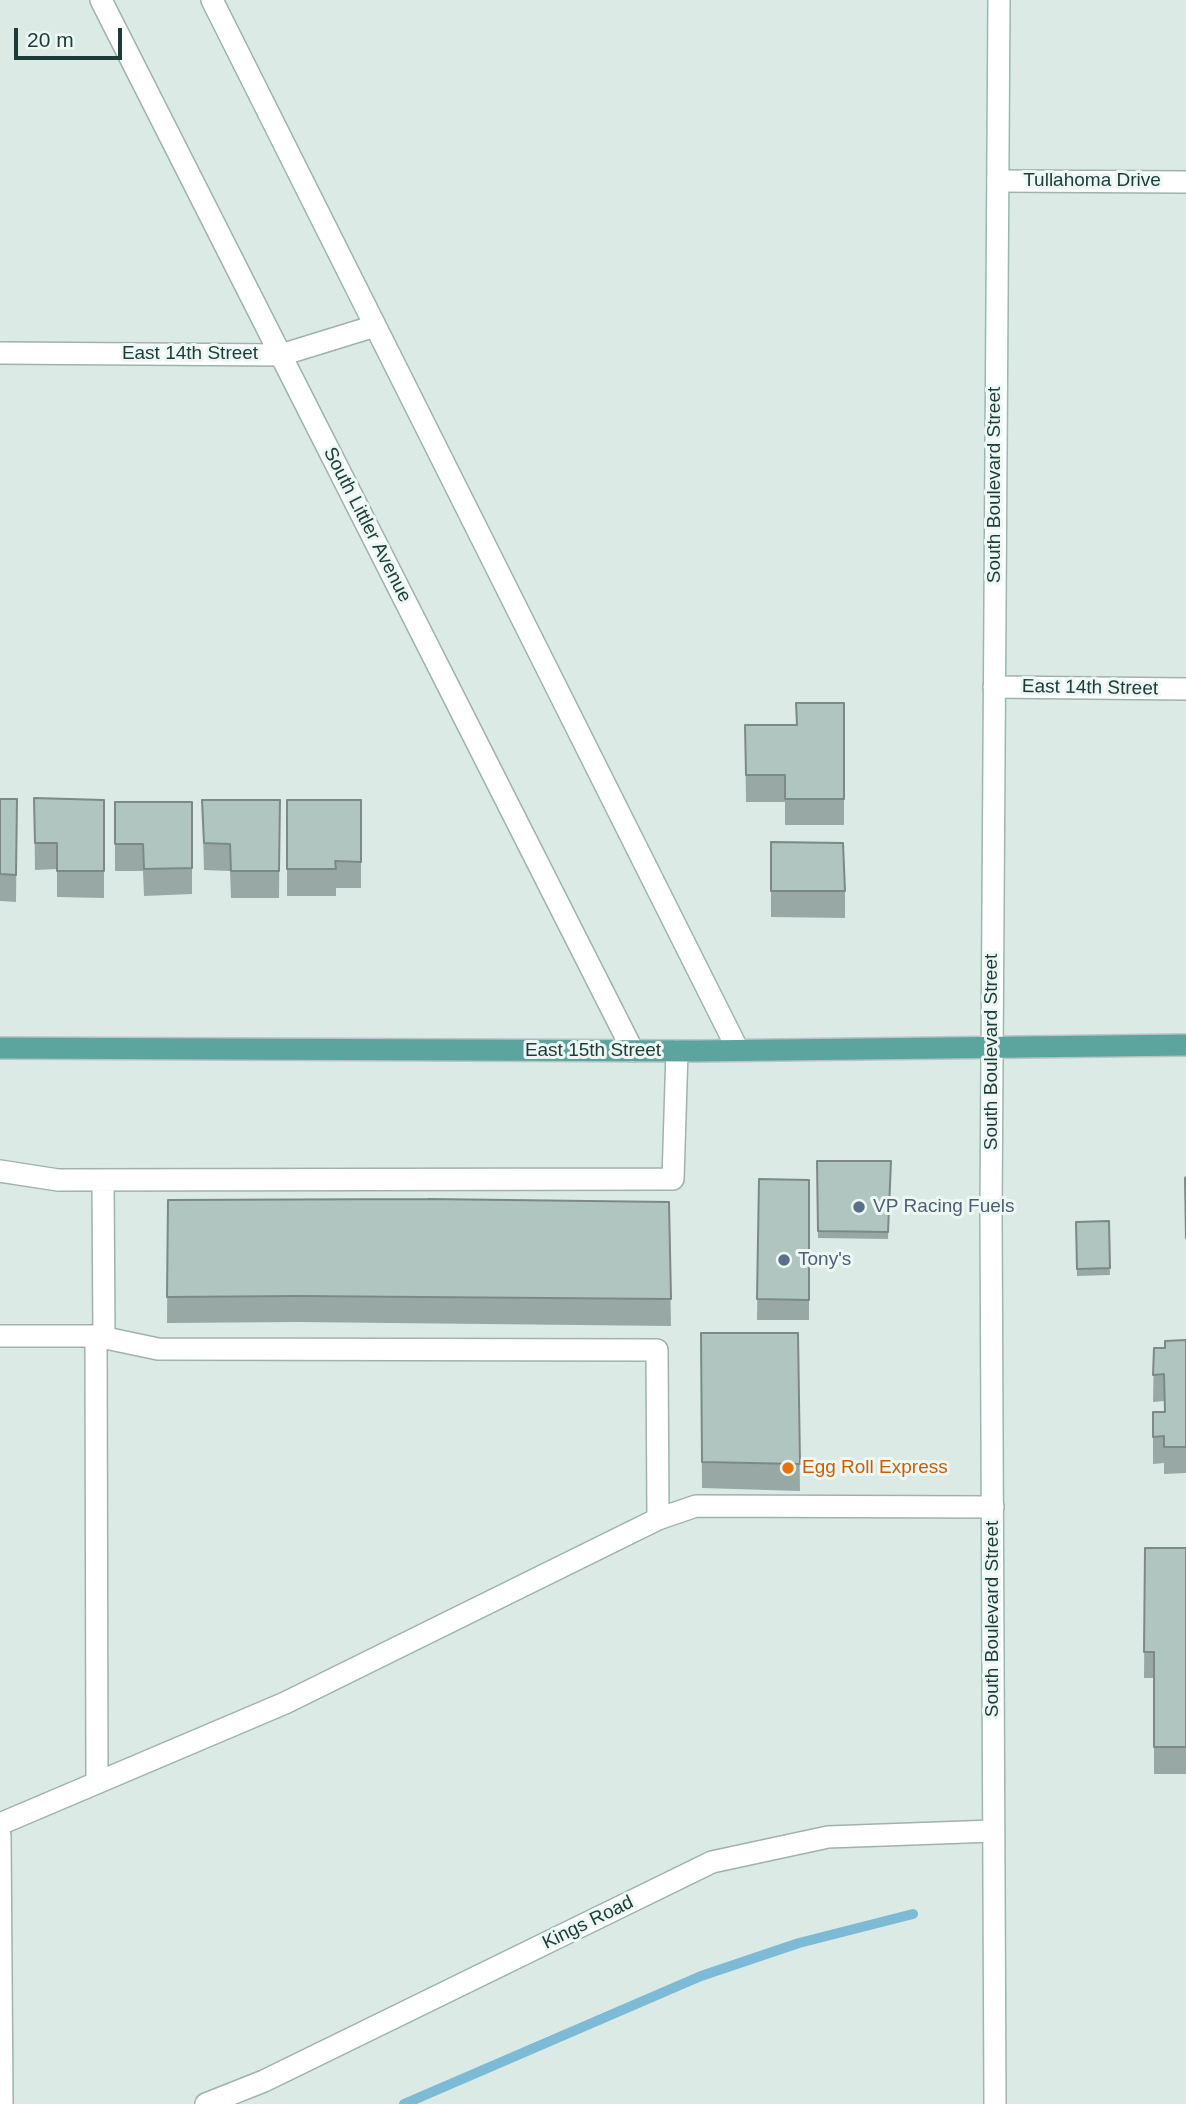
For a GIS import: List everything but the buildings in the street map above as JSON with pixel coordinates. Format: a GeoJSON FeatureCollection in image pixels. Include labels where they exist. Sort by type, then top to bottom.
{"type":"FeatureCollection","features":[{"type":"Feature","properties":{"kind":"main road","name":"East 15th Street"},"geometry":{"type":"LineString","coordinates":[[0,1048],[677,1051],[1186,1045]]}},
{"type":"Feature","properties":{"kind":"street","name":"South Littler Avenue"},"geometry":{"type":"LineString","coordinates":[[101,0],[633,1051]]}},
{"type":"Feature","properties":{"kind":"street"},"geometry":{"type":"LineString","coordinates":[[212,0],[738,1050]]}},
{"type":"Feature","properties":{"kind":"street","name":"South Boulevard Street"},"geometry":{"type":"LineString","coordinates":[[995,2104],[991,1047],[999,0]]}},
{"type":"Feature","properties":{"kind":"street","name":"Tullahoma Drive"},"geometry":{"type":"LineString","coordinates":[[998,181],[1186,182]]}},
{"type":"Feature","properties":{"kind":"street","name":"East 14th Street"},"geometry":{"type":"LineString","coordinates":[[0,353],[281,355],[375,326]]}},
{"type":"Feature","properties":{"kind":"street","name":"East 14th Street"},"geometry":{"type":"LineString","coordinates":[[994,687],[1186,689]]}},
{"type":"Feature","properties":{"kind":"street"},"geometry":{"type":"LineString","coordinates":[[0,1171],[58,1180],[673,1179],[677,1051]]}},
{"type":"Feature","properties":{"kind":"street"},"geometry":{"type":"LineString","coordinates":[[97,1782],[103,1180]]}},
{"type":"Feature","properties":{"kind":"street"},"geometry":{"type":"LineString","coordinates":[[0,1336],[100,1337],[158,1349],[657,1350],[658,1519]]}},
{"type":"Feature","properties":{"kind":"street"},"geometry":{"type":"LineString","coordinates":[[0,1824],[285,1703],[658,1519],[696,1506],[993,1507]]}},
{"type":"Feature","properties":{"kind":"street","name":"Kings Road"},"geometry":{"type":"LineString","coordinates":[[206,2104],[264,2081],[712,1862],[828,1837],[993,1831]]}},
{"type":"Feature","properties":{"kind":"street"},"geometry":{"type":"LineString","coordinates":[[0,1835],[2,2104]]}},
{"type":"Feature","properties":{"kind":"waterway"},"geometry":{"type":"LineString","coordinates":[[404,2104],[701,1976],[799,1943],[913,1914]]}},
{"type":"Feature","properties":{"kind":"place","name":"VP Racing Fuels"},"geometry":{"type":"Point","coordinates":[859,1207]}},
{"type":"Feature","properties":{"kind":"place","name":"Tony's"},"geometry":{"type":"Point","coordinates":[784,1260]}},
{"type":"Feature","properties":{"kind":"place","name":"Egg Roll Express"},"geometry":{"type":"Point","coordinates":[788,1468]}}]}
